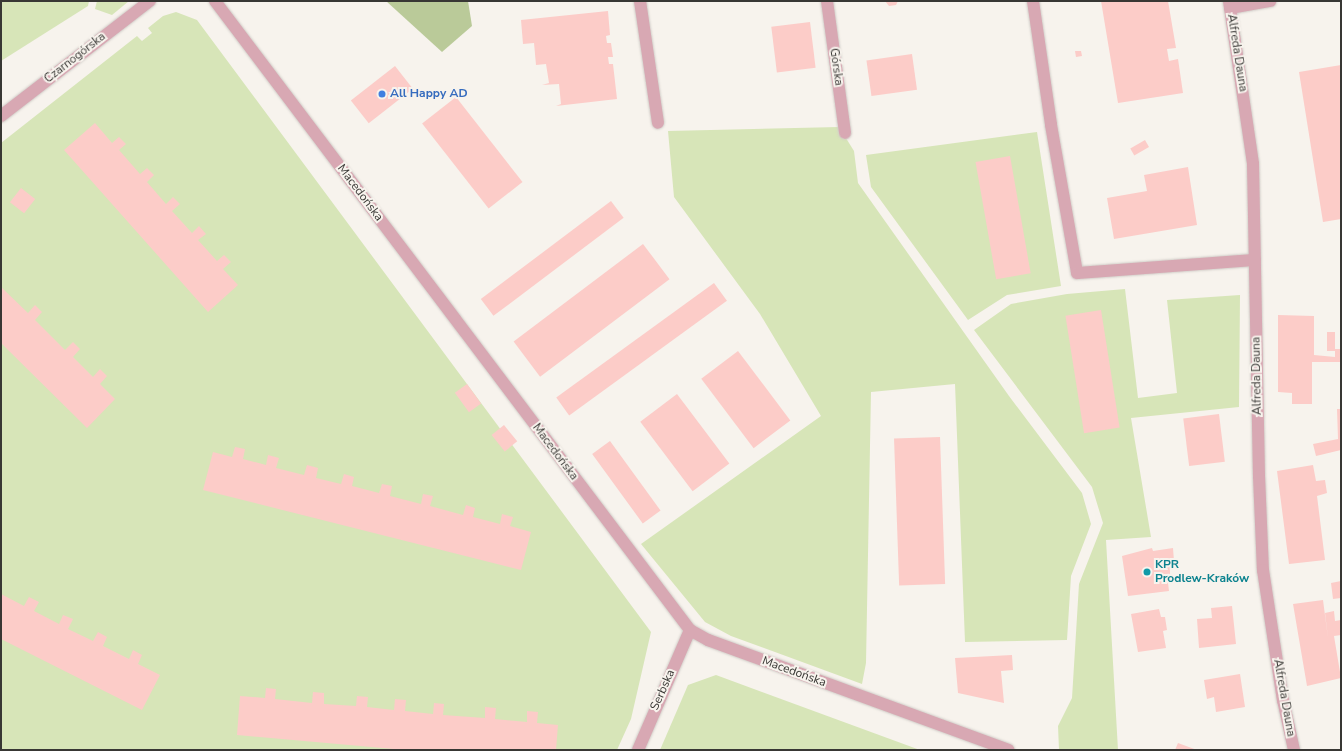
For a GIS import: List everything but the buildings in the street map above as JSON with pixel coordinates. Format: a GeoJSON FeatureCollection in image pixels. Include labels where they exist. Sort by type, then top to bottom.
{"type":"FeatureCollection","features":[{"type":"Feature","properties":{"kind":"street","name":"Czarnogórska"},"geometry":{"type":"LineString","coordinates":[[1,116],[150,1]]}},
{"type":"Feature","properties":{"kind":"street","name":"Macedońska"},"geometry":{"type":"LineString","coordinates":[[215,1],[690,630],[708,640],[1009,750]]}},
{"type":"Feature","properties":{"kind":"street"},"geometry":{"type":"LineString","coordinates":[[640,1],[658,123]]}},
{"type":"Feature","properties":{"kind":"street","name":"Górska"},"geometry":{"type":"LineString","coordinates":[[827,1],[846,133]]}},
{"type":"Feature","properties":{"kind":"street"},"geometry":{"type":"LineString","coordinates":[[1033,1],[1051,126],[1077,273],[1255,260]]}},
{"type":"Feature","properties":{"kind":"street"},"geometry":{"type":"LineString","coordinates":[[1229,5],[1270,1]]}},
{"type":"Feature","properties":{"kind":"street","name":"Alfreda Dauna"},"geometry":{"type":"LineString","coordinates":[[1229,5],[1253,164],[1259,476],[1263,570],[1283,700],[1294,750]]}},
{"type":"Feature","properties":{"kind":"street","name":"Serbska"},"geometry":{"type":"LineString","coordinates":[[638,750],[690,630]]}},
{"type":"Feature","properties":{"kind":"green space"},"geometry":{"type":"Polygon","coordinates":[[[1,1],[89,1],[88,6],[1,61],[1,1]]]}},
{"type":"Feature","properties":{"kind":"green space"},"geometry":{"type":"Polygon","coordinates":[[[97,1],[129,1],[112,15],[95,9],[97,1]]]}},
{"type":"Feature","properties":{"kind":"green space"},"geometry":{"type":"Polygon","coordinates":[[[386,1],[468,1],[472,26],[442,52],[386,1]]]}},
{"type":"Feature","properties":{"kind":"green space"},"geometry":{"type":"Polygon","coordinates":[[[176,12],[197,20],[651,632],[631,719],[617,750],[1,750],[1,143],[137,36],[142,41],[152,33],[148,28],[163,16],[176,12]]]}},
{"type":"Feature","properties":{"kind":"green space"},"geometry":{"type":"Polygon","coordinates":[[[839,127],[854,151],[858,183],[1009,396],[1082,493],[1091,524],[1071,576],[1067,640],[965,642],[955,384],[871,392],[866,663],[862,684],[731,636],[705,622],[641,544],[821,416],[760,314],[674,197],[668,131],[839,127]]]}},
{"type":"Feature","properties":{"kind":"green space"},"geometry":{"type":"Polygon","coordinates":[[[1037,132],[1061,286],[1007,295],[968,320],[871,187],[866,155],[1037,132]]]}},
{"type":"Feature","properties":{"kind":"green space"},"geometry":{"type":"Polygon","coordinates":[[[1125,289],[1138,398],[1177,393],[1167,300],[1240,295],[1239,407],[1131,418],[1151,537],[1106,540],[1118,750],[1059,750],[1058,726],[1072,698],[1079,584],[1103,523],[1092,487],[974,330],[1011,304],[1067,294],[1125,289]]]}},
{"type":"Feature","properties":{"kind":"green space"},"geometry":{"type":"Polygon","coordinates":[[[716,675],[920,750],[660,750],[688,685],[716,675]]]}},
{"type":"Feature","properties":{"kind":"place","name":"All Happy AD"},"geometry":{"type":"Point","coordinates":[382,94]}},
{"type":"Feature","properties":{"kind":"place","name":"KPR Prodlew-Kraków"},"geometry":{"type":"Point","coordinates":[1147,572]}}]}
